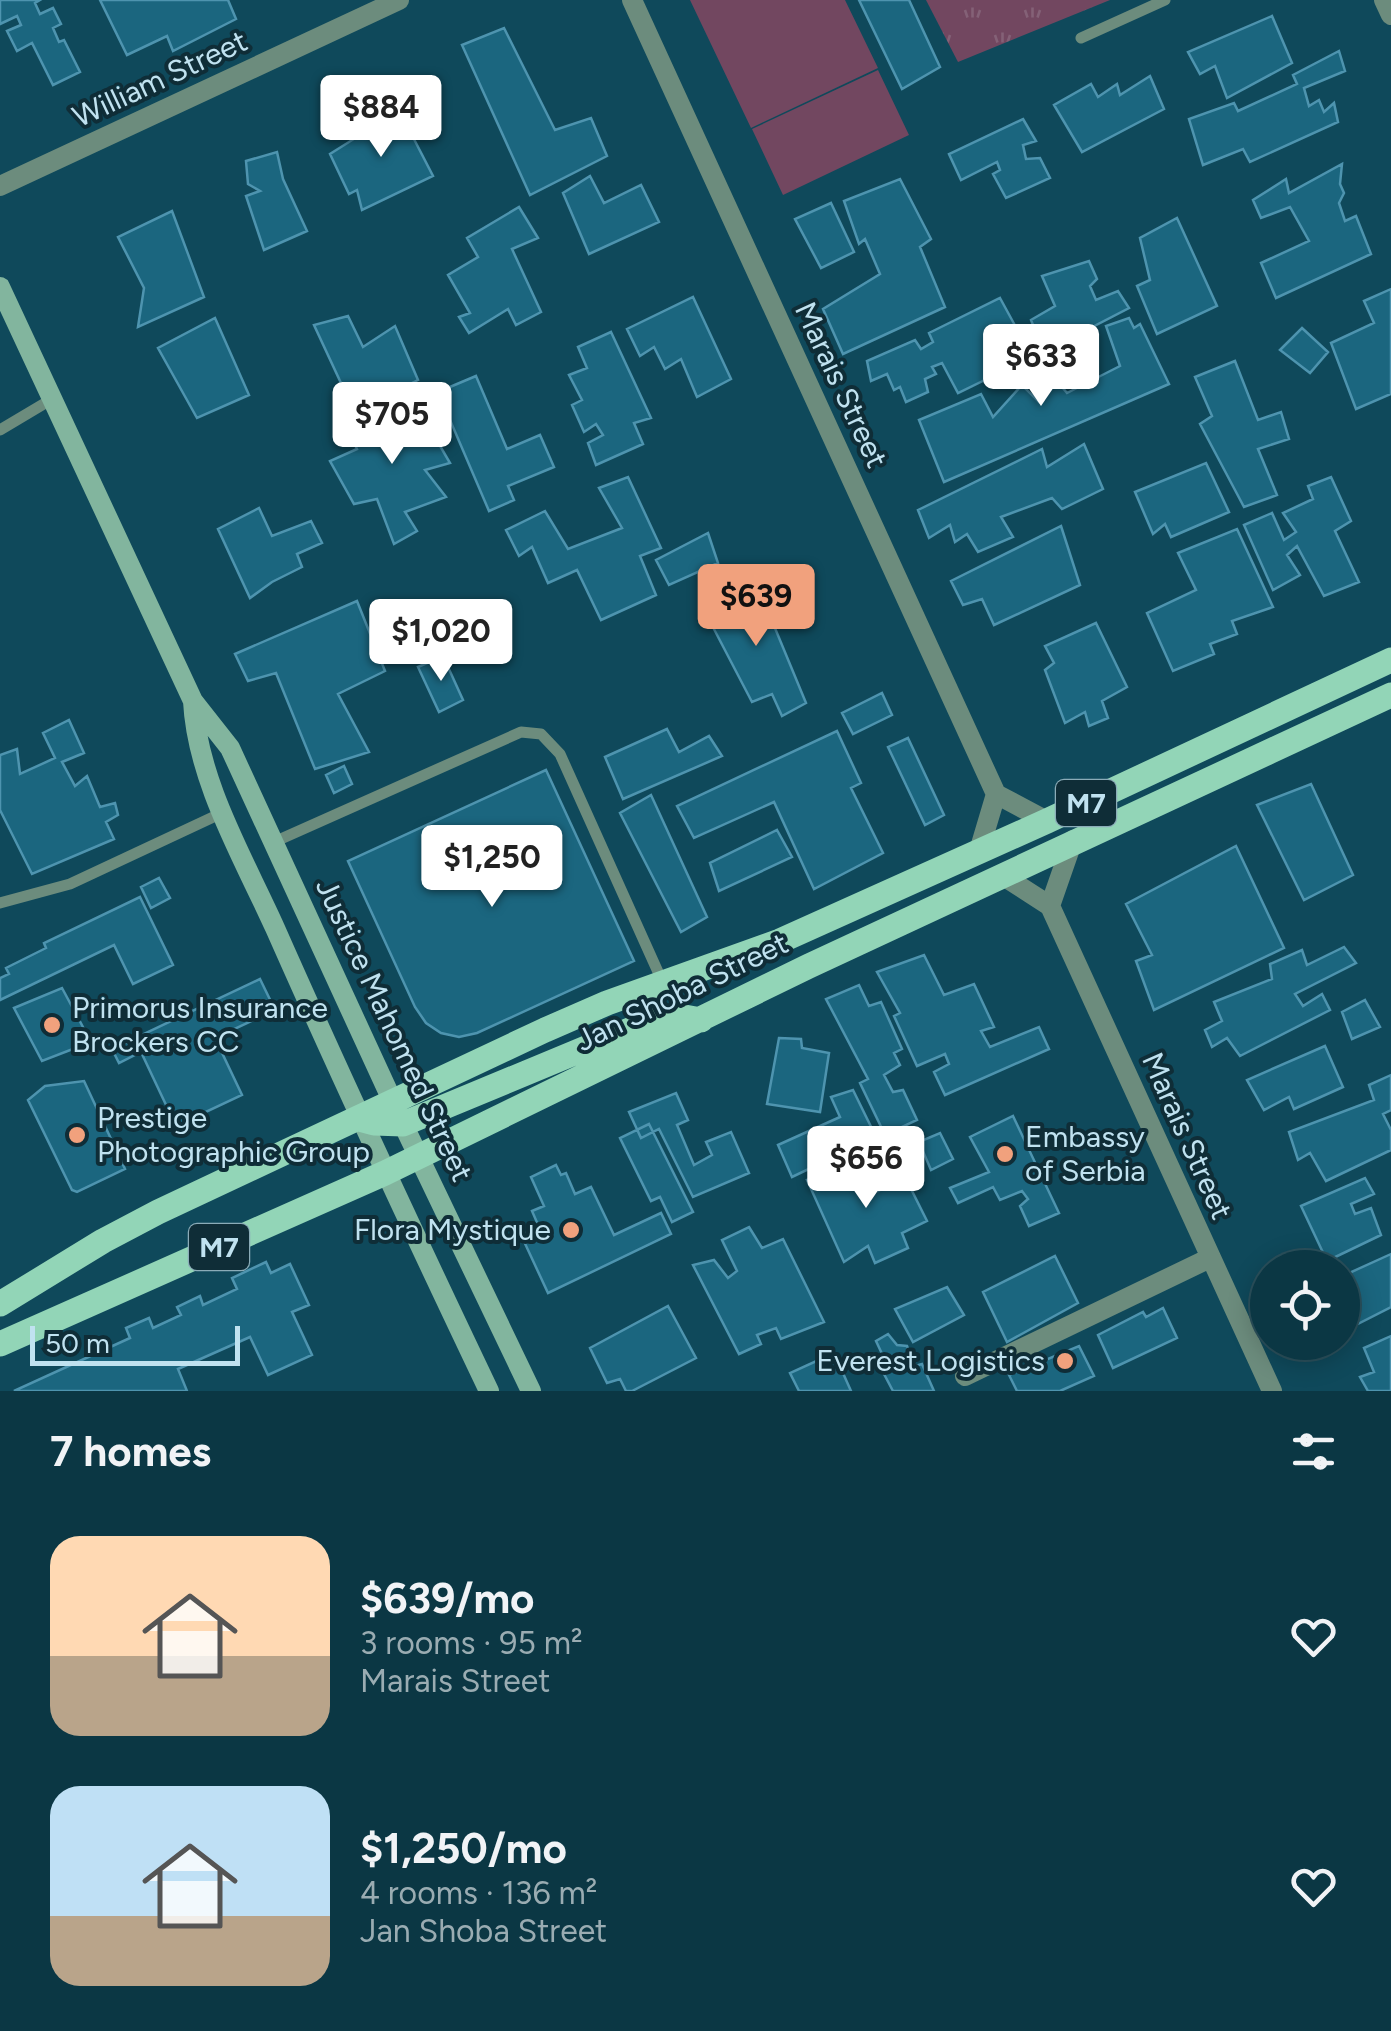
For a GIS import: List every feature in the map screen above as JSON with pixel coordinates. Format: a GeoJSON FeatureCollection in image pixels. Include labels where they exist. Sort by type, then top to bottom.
{"type":"FeatureCollection","features":[{"type":"Feature","properties":{"kind":"main road","name":"Justice Mahomed Street"},"geometry":{"type":"LineString","coordinates":[[0,287],[192,701],[230,748],[398,1113],[532,1391]]}},
{"type":"Feature","properties":{"kind":"main road","name":"Jan Shoba Street"},"geometry":{"type":"LineString","coordinates":[[0,1304],[158,1212],[359,1119],[398,1113],[545,1030],[780,940],[1047,821],[1391,660]]}},
{"type":"Feature","properties":{"kind":"main road","name":"Jan Shoba Street"},"geometry":{"type":"LineString","coordinates":[[0,1344],[385,1174],[1073,840],[1391,694]]}},
{"type":"Feature","properties":{"kind":"main road","name":"Justice Mahomed Street"},"geometry":{"type":"LineString","coordinates":[[192,701],[200,754],[224,812],[359,1119],[489,1391]]}},
{"type":"Feature","properties":{"kind":"main road"},"geometry":{"type":"LineString","coordinates":[[398,1113],[656,1019],[678,1016],[701,1020]]}},
{"type":"Feature","properties":{"kind":"street","name":"William Street"},"geometry":{"type":"LineString","coordinates":[[0,186],[399,0]]}},
{"type":"Feature","properties":{"kind":"street","name":"Marais Street"},"geometry":{"type":"LineString","coordinates":[[632,0],[996,794]]}},
{"type":"Feature","properties":{"kind":"street"},"geometry":{"type":"LineString","coordinates":[[1384,0],[1391,16]]}},
{"type":"Feature","properties":{"kind":"street"},"geometry":{"type":"LineString","coordinates":[[979,851],[996,794],[1047,821]]}},
{"type":"Feature","properties":{"kind":"street"},"geometry":{"type":"LineString","coordinates":[[1002,875],[1050,906],[1073,840]]}},
{"type":"Feature","properties":{"kind":"street","name":"Marais Street"},"geometry":{"type":"LineString","coordinates":[[1050,906],[1272,1391]]}},
{"type":"Feature","properties":{"kind":"street"},"geometry":{"type":"LineString","coordinates":[[964,1376],[1210,1258]]}},
{"type":"Feature","properties":{"kind":"lane"},"geometry":{"type":"LineString","coordinates":[[1081,38],[1165,0]]}},
{"type":"Feature","properties":{"kind":"lane"},"geometry":{"type":"LineString","coordinates":[[0,430],[52,399]]}},
{"type":"Feature","properties":{"kind":"lane"},"geometry":{"type":"LineString","coordinates":[[274,842],[522,732],[541,734],[560,754],[663,983]]}},
{"type":"Feature","properties":{"kind":"lane"},"geometry":{"type":"LineString","coordinates":[[0,903],[70,884],[224,812]]}},
{"type":"Feature","properties":{"kind":"green space"},"geometry":{"type":"Polygon","coordinates":[[[690,0],[845,0],[878,68],[751,128],[690,0]]]}},
{"type":"Feature","properties":{"kind":"green space"},"geometry":{"type":"Polygon","coordinates":[[[926,0],[1110,0],[958,62],[926,0]]]}},
{"type":"Feature","properties":{"kind":"green space"},"geometry":{"type":"Polygon","coordinates":[[[878,70],[909,135],[783,195],[752,129],[878,70]]]}},
{"type":"Feature","properties":{"kind":"building"},"geometry":{"type":"Polygon","coordinates":[[[0,0],[40,0],[35,3],[40,14],[53,8],[61,24],[53,28],[59,42],[64,40],[80,72],[53,85],[32,43],[17,51],[7,31],[21,25],[17,16],[0,24],[0,0]]]}},
{"type":"Feature","properties":{"kind":"building"},"geometry":{"type":"Polygon","coordinates":[[[100,0],[228,0],[236,19],[173,51],[167,36],[127,55],[100,0]]]}},
{"type":"Feature","properties":{"kind":"building"},"geometry":{"type":"Polygon","coordinates":[[[859,0],[909,0],[940,67],[902,89],[859,0]]]}},
{"type":"Feature","properties":{"kind":"building"},"geometry":{"type":"Polygon","coordinates":[[[1272,16],[1292,63],[1227,98],[1215,66],[1200,74],[1188,52],[1272,16]]]}},
{"type":"Feature","properties":{"kind":"building"},"geometry":{"type":"Polygon","coordinates":[[[504,28],[555,130],[591,118],[607,156],[530,195],[462,45],[504,28]]]}},
{"type":"Feature","properties":{"kind":"building"},"geometry":{"type":"Polygon","coordinates":[[[1339,51],[1345,71],[1304,88],[1309,106],[1319,100],[1324,112],[1334,103],[1338,122],[1250,162],[1243,149],[1203,165],[1189,119],[1234,103],[1238,111],[1297,84],[1293,75],[1339,51]]]}},
{"type":"Feature","properties":{"kind":"building"},"geometry":{"type":"Polygon","coordinates":[[[1150,76],[1164,109],[1082,152],[1054,105],[1091,84],[1098,97],[1117,84],[1120,95],[1150,76]]]}},
{"type":"Feature","properties":{"kind":"building"},"geometry":{"type":"Polygon","coordinates":[[[401,114],[433,176],[362,210],[357,190],[349,194],[330,154],[357,137],[355,125],[401,114]]]}},
{"type":"Feature","properties":{"kind":"building"},"geometry":{"type":"Polygon","coordinates":[[[1023,119],[1036,141],[1023,145],[1026,159],[1040,158],[1050,178],[1006,198],[993,174],[1000,170],[997,162],[961,180],[949,154],[1023,119]]]}},
{"type":"Feature","properties":{"kind":"building"},"geometry":{"type":"Polygon","coordinates":[[[277,152],[283,179],[307,231],[264,250],[246,196],[260,191],[248,184],[246,161],[277,152]]]}},
{"type":"Feature","properties":{"kind":"building"},"geometry":{"type":"Polygon","coordinates":[[[1342,164],[1340,184],[1344,193],[1339,203],[1345,221],[1356,216],[1371,254],[1276,298],[1261,263],[1309,241],[1290,207],[1261,218],[1253,200],[1286,179],[1289,193],[1342,164]]]}},
{"type":"Feature","properties":{"kind":"building"},"geometry":{"type":"Polygon","coordinates":[[[590,176],[604,203],[641,185],[659,222],[589,254],[563,193],[590,176]]]}},
{"type":"Feature","properties":{"kind":"building"},"geometry":{"type":"Polygon","coordinates":[[[900,179],[931,239],[920,247],[945,307],[843,354],[823,309],[880,274],[865,239],[859,244],[844,201],[900,179]]]}},
{"type":"Feature","properties":{"kind":"building"},"geometry":{"type":"Polygon","coordinates":[[[831,203],[854,252],[821,268],[795,219],[831,203]]]}},
{"type":"Feature","properties":{"kind":"building"},"geometry":{"type":"Polygon","coordinates":[[[519,207],[538,238],[512,249],[541,312],[516,325],[508,309],[469,333],[459,317],[470,313],[448,275],[478,257],[467,238],[519,207]]]}},
{"type":"Feature","properties":{"kind":"building"},"geometry":{"type":"Polygon","coordinates":[[[172,211],[204,297],[138,327],[144,288],[118,237],[172,211]]]}},
{"type":"Feature","properties":{"kind":"building"},"geometry":{"type":"Polygon","coordinates":[[[1177,218],[1217,306],[1157,334],[1137,286],[1150,280],[1140,238],[1177,218]]]}},
{"type":"Feature","properties":{"kind":"building"},"geometry":{"type":"Polygon","coordinates":[[[1089,261],[1097,279],[1090,286],[1096,300],[1118,291],[1129,308],[1044,352],[1031,320],[1055,306],[1042,276],[1089,261]]]}},
{"type":"Feature","properties":{"kind":"building"},"geometry":{"type":"Polygon","coordinates":[[[1391,289],[1391,394],[1356,409],[1331,343],[1374,323],[1364,301],[1391,289]]]}},
{"type":"Feature","properties":{"kind":"building"},"geometry":{"type":"Polygon","coordinates":[[[693,297],[731,379],[697,397],[681,359],[665,369],[654,347],[640,356],[627,329],[693,297]]]}},
{"type":"Feature","properties":{"kind":"building"},"geometry":{"type":"Polygon","coordinates":[[[1000,298],[1018,331],[985,348],[997,374],[958,393],[942,363],[932,367],[936,374],[925,379],[928,392],[906,402],[900,387],[894,390],[887,374],[871,381],[867,361],[915,340],[921,349],[933,342],[929,333],[1000,298]]]}},
{"type":"Feature","properties":{"kind":"building"},"geometry":{"type":"Polygon","coordinates":[[[348,316],[363,347],[395,326],[418,380],[354,411],[314,325],[348,316]]]}},
{"type":"Feature","properties":{"kind":"building"},"geometry":{"type":"Polygon","coordinates":[[[215,318],[249,395],[197,418],[158,348],[215,318]]]}},
{"type":"Feature","properties":{"kind":"building"},"geometry":{"type":"Polygon","coordinates":[[[1129,318],[1134,328],[1140,324],[1169,384],[944,482],[919,420],[981,394],[993,417],[1022,385],[1039,402],[1057,381],[1067,393],[1120,366],[1106,326],[1129,318]]]}},
{"type":"Feature","properties":{"kind":"building"},"geometry":{"type":"Polygon","coordinates":[[[1302,328],[1328,352],[1310,373],[1280,350],[1302,328]]]}},
{"type":"Feature","properties":{"kind":"building"},"geometry":{"type":"Polygon","coordinates":[[[611,332],[651,418],[634,423],[643,444],[596,465],[588,443],[603,435],[596,424],[584,432],[572,405],[582,400],[569,375],[587,368],[578,347],[611,332]]]}},
{"type":"Feature","properties":{"kind":"building"},"geometry":{"type":"Polygon","coordinates":[[[1235,361],[1258,420],[1281,412],[1289,439],[1258,449],[1277,495],[1244,507],[1200,424],[1212,416],[1195,377],[1235,361]]]}},
{"type":"Feature","properties":{"kind":"building"},"geometry":{"type":"Polygon","coordinates":[[[476,376],[507,449],[540,435],[554,467],[508,486],[514,500],[489,511],[438,392],[476,376]]]}},
{"type":"Feature","properties":{"kind":"building"},"geometry":{"type":"Polygon","coordinates":[[[394,405],[404,424],[422,415],[450,463],[425,470],[446,497],[405,512],[417,531],[394,544],[377,499],[354,504],[330,461],[357,449],[346,425],[394,405]]]}},
{"type":"Feature","properties":{"kind":"building"},"geometry":{"type":"Polygon","coordinates":[[[1084,444],[1103,489],[1062,509],[1052,498],[1001,517],[1013,537],[978,552],[967,534],[955,542],[950,525],[929,538],[918,510],[1042,449],[1047,467],[1084,444]]]}},
{"type":"Feature","properties":{"kind":"building"},"geometry":{"type":"Polygon","coordinates":[[[1206,463],[1229,512],[1171,537],[1165,524],[1153,534],[1135,492],[1206,463]]]}},
{"type":"Feature","properties":{"kind":"building"},"geometry":{"type":"Polygon","coordinates":[[[628,477],[661,548],[640,556],[656,595],[601,620],[577,570],[548,583],[532,547],[519,556],[506,530],[545,511],[568,549],[622,528],[599,488],[628,477]]]}},
{"type":"Feature","properties":{"kind":"building"},"geometry":{"type":"Polygon","coordinates":[[[1331,477],[1351,521],[1335,531],[1359,582],[1324,596],[1297,546],[1287,555],[1300,575],[1273,590],[1244,525],[1272,513],[1284,540],[1296,532],[1283,513],[1313,499],[1308,486],[1331,477]]]}},
{"type":"Feature","properties":{"kind":"building"},"geometry":{"type":"Polygon","coordinates":[[[259,508],[272,536],[311,521],[322,543],[297,554],[302,567],[250,598],[218,529],[259,508]]]}},
{"type":"Feature","properties":{"kind":"building"},"geometry":{"type":"Polygon","coordinates":[[[1061,526],[1080,585],[994,625],[982,599],[963,605],[951,581],[1061,526]]]}},
{"type":"Feature","properties":{"kind":"building"},"geometry":{"type":"Polygon","coordinates":[[[1237,529],[1273,607],[1232,621],[1237,634],[1210,644],[1214,654],[1173,671],[1147,613],[1196,590],[1178,553],[1237,529]]]}},
{"type":"Feature","properties":{"kind":"building"},"geometry":{"type":"Polygon","coordinates":[[[708,533],[718,563],[669,585],[656,560],[708,533]]]}},
{"type":"Feature","properties":{"kind":"building"},"geometry":{"type":"Polygon","coordinates":[[[758,587],[806,703],[782,716],[772,694],[752,702],[703,608],[758,587]]]}},
{"type":"Feature","properties":{"kind":"building"},"geometry":{"type":"Polygon","coordinates":[[[357,601],[385,671],[338,694],[369,752],[315,769],[276,673],[248,681],[235,654],[357,601]]]}},
{"type":"Feature","properties":{"kind":"building"},"geometry":{"type":"Polygon","coordinates":[[[1096,623],[1127,687],[1102,701],[1108,718],[1089,726],[1085,712],[1065,723],[1045,670],[1054,663],[1045,646],[1096,623]]]}},
{"type":"Feature","properties":{"kind":"building"},"geometry":{"type":"Polygon","coordinates":[[[443,656],[463,700],[439,712],[418,667],[443,656]]]}},
{"type":"Feature","properties":{"kind":"building"},"geometry":{"type":"Polygon","coordinates":[[[882,693],[892,715],[853,734],[842,713],[882,693]]]}},
{"type":"Feature","properties":{"kind":"building"},"geometry":{"type":"Polygon","coordinates":[[[69,720],[84,753],[62,762],[75,786],[87,776],[100,807],[115,803],[118,815],[106,822],[114,839],[32,874],[0,810],[0,755],[17,749],[20,774],[55,758],[43,733],[69,720]]]}},
{"type":"Feature","properties":{"kind":"building"},"geometry":{"type":"Polygon","coordinates":[[[667,729],[679,752],[709,736],[722,756],[623,799],[605,757],[667,729]]]}},
{"type":"Feature","properties":{"kind":"building"},"geometry":{"type":"Polygon","coordinates":[[[837,731],[861,783],[851,788],[883,853],[814,889],[774,802],[694,838],[677,806],[837,731]]]}},
{"type":"Feature","properties":{"kind":"building"},"geometry":{"type":"Polygon","coordinates":[[[908,738],[944,815],[925,825],[888,747],[908,738]]]}},
{"type":"Feature","properties":{"kind":"building"},"geometry":{"type":"Polygon","coordinates":[[[344,766],[352,784],[334,793],[326,775],[344,766]]]}},
{"type":"Feature","properties":{"kind":"building"},"geometry":{"type":"Polygon","coordinates":[[[546,770],[634,961],[477,1033],[459,1037],[441,1033],[426,1023],[415,1007],[348,861],[546,770]]]}},
{"type":"Feature","properties":{"kind":"building"},"geometry":{"type":"Polygon","coordinates":[[[1311,784],[1353,875],[1304,900],[1257,805],[1311,784]]]}},
{"type":"Feature","properties":{"kind":"building"},"geometry":{"type":"Polygon","coordinates":[[[651,795],[707,917],[681,932],[620,813],[651,795]]]}},
{"type":"Feature","properties":{"kind":"building"},"geometry":{"type":"Polygon","coordinates":[[[777,830],[792,857],[719,891],[710,863],[777,830]]]}},
{"type":"Feature","properties":{"kind":"building"},"geometry":{"type":"Polygon","coordinates":[[[1236,846],[1284,948],[1154,1010],[1136,961],[1152,955],[1126,904],[1236,846]]]}},
{"type":"Feature","properties":{"kind":"building"},"geometry":{"type":"Polygon","coordinates":[[[159,878],[170,898],[151,908],[141,887],[159,878]]]}},
{"type":"Feature","properties":{"kind":"building"},"geometry":{"type":"Polygon","coordinates":[[[140,897],[173,965],[133,984],[114,945],[0,1000],[0,978],[9,974],[6,968],[46,948],[44,943],[140,897]]]}},
{"type":"Feature","properties":{"kind":"building"},"geometry":{"type":"Polygon","coordinates":[[[1344,947],[1356,963],[1295,994],[1303,1006],[1322,994],[1330,1010],[1240,1056],[1227,1038],[1212,1047],[1205,1030],[1222,1021],[1214,1002],[1272,979],[1270,964],[1302,950],[1307,965],[1344,947]]]}},
{"type":"Feature","properties":{"kind":"building"},"geometry":{"type":"Polygon","coordinates":[[[924,955],[944,995],[974,984],[994,1027],[981,1031],[990,1047],[1039,1027],[1049,1049],[945,1095],[934,1072],[949,1064],[945,1054],[917,1066],[894,1016],[900,1013],[877,972],[924,955]]]}},
{"type":"Feature","properties":{"kind":"building"},"geometry":{"type":"Polygon","coordinates":[[[260,979],[275,1010],[215,1038],[242,1095],[176,1126],[141,1052],[119,1063],[112,1049],[260,979]]]}},
{"type":"Feature","properties":{"kind":"building"},"geometry":{"type":"Polygon","coordinates":[[[859,985],[869,1006],[881,1002],[902,1049],[894,1053],[900,1065],[884,1075],[893,1092],[903,1090],[917,1120],[885,1135],[860,1083],[868,1079],[826,999],[859,985]]]}},
{"type":"Feature","properties":{"kind":"building","name":"Primorus Insurance Brockers CC"},"geometry":{"type":"Polygon","coordinates":[[[62,988],[91,1042],[42,1061],[14,1008],[62,988]]]}},
{"type":"Feature","properties":{"kind":"building"},"geometry":{"type":"Polygon","coordinates":[[[1365,1000],[1380,1027],[1352,1039],[1342,1012],[1365,1000]]]}},
{"type":"Feature","properties":{"kind":"building"},"geometry":{"type":"Polygon","coordinates":[[[779,1038],[801,1039],[802,1048],[829,1053],[820,1112],[767,1104],[779,1038]]]}},
{"type":"Feature","properties":{"kind":"building"},"geometry":{"type":"Polygon","coordinates":[[[1325,1046],[1343,1087],[1294,1109],[1289,1097],[1264,1110],[1247,1080],[1325,1046]]]}},
{"type":"Feature","properties":{"kind":"building"},"geometry":{"type":"Polygon","coordinates":[[[1391,1075],[1391,1110],[1383,1114],[1391,1130],[1391,1150],[1326,1181],[1310,1153],[1298,1160],[1289,1132],[1374,1100],[1369,1085],[1391,1075]]]}},
{"type":"Feature","properties":{"kind":"building","name":"Prestige Photographic Group"},"geometry":{"type":"Polygon","coordinates":[[[84,1081],[125,1169],[77,1192],[72,1190],[28,1100],[45,1086],[84,1081]]]}},
{"type":"Feature","properties":{"kind":"building"},"geometry":{"type":"Polygon","coordinates":[[[853,1090],[876,1137],[792,1177],[778,1145],[840,1117],[831,1097],[853,1090]]]}},
{"type":"Feature","properties":{"kind":"building"},"geometry":{"type":"Polygon","coordinates":[[[676,1093],[688,1120],[677,1125],[694,1165],[712,1155],[706,1142],[731,1132],[749,1173],[693,1197],[659,1129],[641,1138],[629,1112],[676,1093]]]}},
{"type":"Feature","properties":{"kind":"building","name":"Embassy of Serbia"},"geometry":{"type":"Polygon","coordinates":[[[1013,1116],[1059,1213],[1029,1226],[1020,1206],[1028,1199],[1022,1191],[1000,1200],[993,1187],[958,1203],[950,1188],[989,1172],[970,1137],[1013,1116]]]}},
{"type":"Feature","properties":{"kind":"building"},"geometry":{"type":"Polygon","coordinates":[[[649,1124],[693,1212],[672,1222],[660,1197],[651,1201],[620,1138],[649,1124]]]}},
{"type":"Feature","properties":{"kind":"building"},"geometry":{"type":"Polygon","coordinates":[[[940,1133],[953,1159],[931,1170],[919,1142],[940,1133]]]}},
{"type":"Feature","properties":{"kind":"building"},"geometry":{"type":"Polygon","coordinates":[[[859,1157],[878,1191],[905,1177],[927,1221],[902,1233],[908,1248],[875,1263],[868,1246],[844,1262],[807,1180],[859,1157]]]}},
{"type":"Feature","properties":{"kind":"building","name":"Flora Mystique"},"geometry":{"type":"Polygon","coordinates":[[[556,1165],[561,1175],[566,1173],[575,1194],[591,1187],[614,1235],[661,1213],[671,1234],[548,1293],[521,1235],[539,1227],[532,1211],[544,1206],[531,1177],[556,1165]]]}},
{"type":"Feature","properties":{"kind":"building"},"geometry":{"type":"Polygon","coordinates":[[[1365,1178],[1374,1194],[1351,1204],[1355,1214],[1371,1208],[1381,1235],[1350,1250],[1322,1250],[1301,1206],[1365,1178]]]}},
{"type":"Feature","properties":{"kind":"building"},"geometry":{"type":"Polygon","coordinates":[[[749,1227],[762,1248],[783,1239],[824,1322],[781,1339],[776,1328],[757,1335],[761,1344],[739,1354],[693,1265],[714,1260],[728,1278],[737,1271],[722,1240],[749,1227]]]}},
{"type":"Feature","properties":{"kind":"building"},"geometry":{"type":"Polygon","coordinates":[[[1391,1254],[1391,1307],[1360,1323],[1360,1268],[1391,1254]]]}},
{"type":"Feature","properties":{"kind":"building"},"geometry":{"type":"Polygon","coordinates":[[[1055,1256],[1078,1303],[1007,1342],[983,1292],[1055,1256]]]}},
{"type":"Feature","properties":{"kind":"building"},"geometry":{"type":"Polygon","coordinates":[[[266,1262],[271,1273],[290,1264],[309,1305],[292,1312],[312,1355],[268,1375],[250,1337],[178,1369],[187,1391],[14,1391],[130,1338],[126,1328],[149,1318],[153,1328],[181,1315],[177,1307],[200,1296],[203,1305],[237,1289],[232,1278],[266,1262]]]}},
{"type":"Feature","properties":{"kind":"building"},"geometry":{"type":"Polygon","coordinates":[[[947,1287],[964,1315],[913,1342],[895,1309],[947,1287]]]}},
{"type":"Feature","properties":{"kind":"building"},"geometry":{"type":"Polygon","coordinates":[[[668,1306],[696,1358],[632,1391],[626,1391],[620,1379],[607,1383],[590,1348],[668,1306]]]}},
{"type":"Feature","properties":{"kind":"building"},"geometry":{"type":"Polygon","coordinates":[[[1163,1308],[1177,1338],[1113,1368],[1098,1335],[1143,1312],[1146,1317],[1163,1308]]]}},
{"type":"Feature","properties":{"kind":"building"},"geometry":{"type":"Polygon","coordinates":[[[888,1334],[897,1345],[907,1346],[915,1366],[922,1364],[934,1391],[893,1391],[875,1357],[883,1356],[876,1341],[888,1334]]]}},
{"type":"Feature","properties":{"kind":"building"},"geometry":{"type":"Polygon","coordinates":[[[1391,1336],[1391,1391],[1368,1391],[1360,1377],[1374,1372],[1364,1348],[1391,1336]]]}},
{"type":"Feature","properties":{"kind":"building","name":"Everest Logistics"},"geometry":{"type":"Polygon","coordinates":[[[1079,1346],[1094,1376],[1060,1391],[1017,1391],[1009,1375],[1079,1346]]]}},
{"type":"Feature","properties":{"kind":"building"},"geometry":{"type":"Polygon","coordinates":[[[834,1353],[851,1391],[799,1391],[790,1373],[834,1353]]]}},
{"type":"Feature","properties":{"kind":"place","name":"Primorus Insurance Brockers CC"},"geometry":{"type":"Point","coordinates":[52,1025]}},
{"type":"Feature","properties":{"kind":"place","name":"Prestige Photographic Group"},"geometry":{"type":"Point","coordinates":[77,1135]}},
{"type":"Feature","properties":{"kind":"place","name":"Embassy of Serbia"},"geometry":{"type":"Point","coordinates":[1005,1154]}},
{"type":"Feature","properties":{"kind":"place","name":"Flora Mystique"},"geometry":{"type":"Point","coordinates":[571,1230]}},
{"type":"Feature","properties":{"kind":"place","name":"Everest Logistics"},"geometry":{"type":"Point","coordinates":[1065,1361]}}]}
